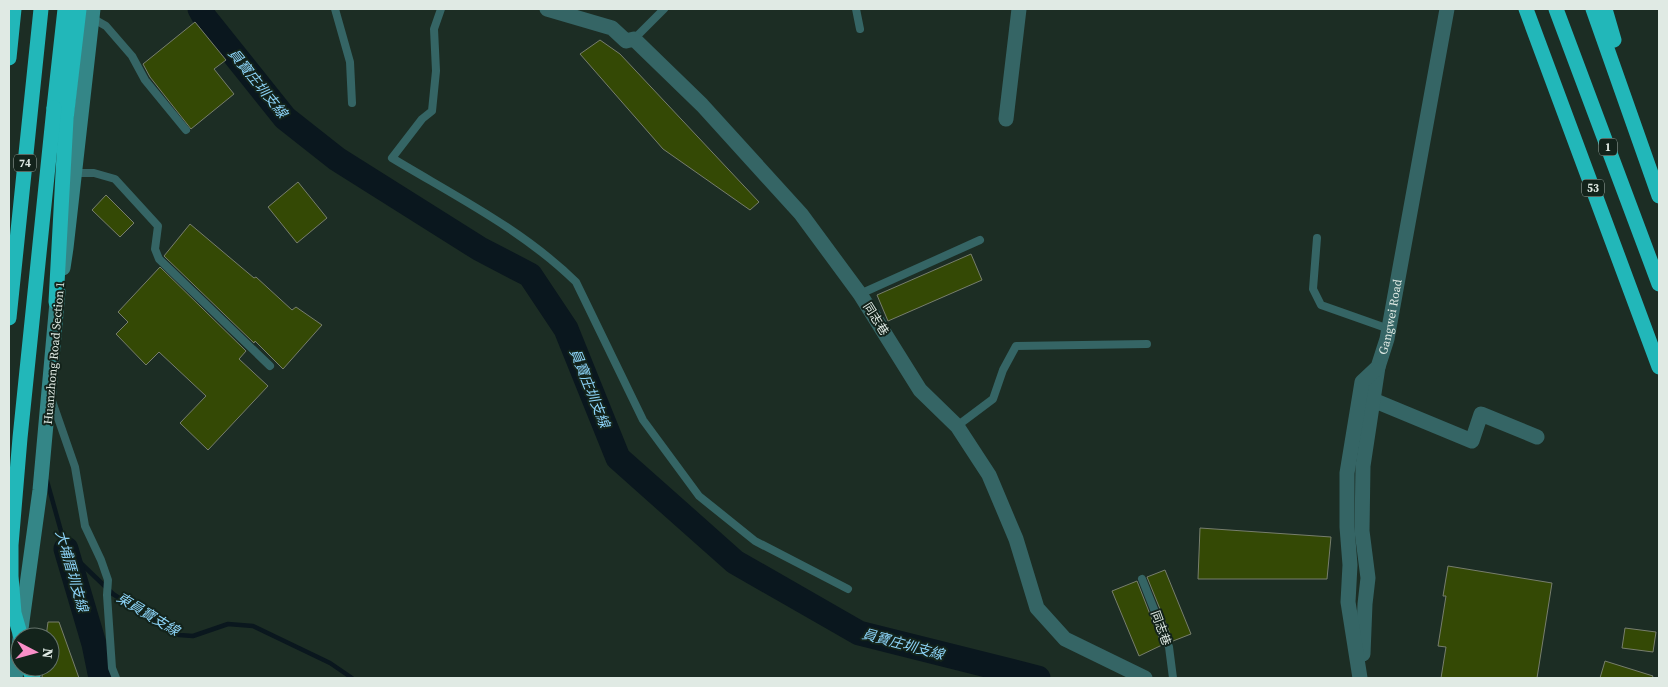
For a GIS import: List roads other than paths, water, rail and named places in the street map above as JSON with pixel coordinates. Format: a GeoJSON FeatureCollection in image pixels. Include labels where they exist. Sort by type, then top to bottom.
{"type":"FeatureCollection","features":[{"type":"Feature","properties":{"kind":"highway"},"geometry":{"type":"LineString","coordinates":[[9,58],[14,9]]}},
{"type":"Feature","properties":{"kind":"highway","name":"74"},"geometry":{"type":"LineString","coordinates":[[9,318],[41,9]]}},
{"type":"Feature","properties":{"kind":"highway"},"geometry":{"type":"LineString","coordinates":[[18,627],[13,604],[11,546],[20,438],[65,9]]}},
{"type":"Feature","properties":{"kind":"highway"},"geometry":{"type":"LineString","coordinates":[[56,302],[66,119],[79,9]]}},
{"type":"Feature","properties":{"kind":"highway","name":"53"},"geometry":{"type":"LineString","coordinates":[[1526,9],[1659,367]]}},
{"type":"Feature","properties":{"kind":"highway","name":"1"},"geometry":{"type":"LineString","coordinates":[[1556,9],[1659,284]]}},
{"type":"Feature","properties":{"kind":"highway"},"geometry":{"type":"LineString","coordinates":[[1593,9],[1659,196]]}},
{"type":"Feature","properties":{"kind":"highway"},"geometry":{"type":"LineString","coordinates":[[1605,9],[1659,190]]}},
{"type":"Feature","properties":{"kind":"street","name":"同志巷"},"geometry":{"type":"LineString","coordinates":[[547,9],[612,28],[626,41],[634,39],[702,105],[801,214],[860,294],[920,390],[957,426],[989,475],[1016,539],[1037,608],[1064,639],[1144,678]]}},
{"type":"Feature","properties":{"kind":"street"},"geometry":{"type":"LineString","coordinates":[[1006,119],[1019,9]]}},
{"type":"Feature","properties":{"kind":"street","name":"Gangwei Road"},"geometry":{"type":"LineString","coordinates":[[1361,678],[1348,602],[1350,565],[1347,472],[1362,382],[1378,367],[1389,329],[1447,9]]}},
{"type":"Feature","properties":{"kind":"street","name":"Huanzhong Road Section 1"},"geometry":{"type":"LineString","coordinates":[[21,627],[46,438],[56,302],[66,248],[93,13]]}},
{"type":"Feature","properties":{"kind":"street"},"geometry":{"type":"LineString","coordinates":[[1361,678],[1364,613],[1368,578],[1362,531],[1363,466],[1378,367]]}},
{"type":"Feature","properties":{"kind":"street"},"geometry":{"type":"LineString","coordinates":[[1373,400],[1472,441],[1481,414],[1538,437]]}},
{"type":"Feature","properties":{"kind":"lane"},"geometry":{"type":"LineString","coordinates":[[335,9],[350,62],[352,103]]}},
{"type":"Feature","properties":{"kind":"lane"},"geometry":{"type":"LineString","coordinates":[[441,9],[434,30],[436,72],[432,111],[422,119],[392,158],[512,230],[576,282],[643,420],[699,496],[755,541],[848,589]]}},
{"type":"Feature","properties":{"kind":"lane"},"geometry":{"type":"LineString","coordinates":[[634,39],[664,9]]}},
{"type":"Feature","properties":{"kind":"lane"},"geometry":{"type":"LineString","coordinates":[[856,9],[860,29]]}},
{"type":"Feature","properties":{"kind":"lane"},"geometry":{"type":"LineString","coordinates":[[93,13],[132,56],[145,80],[186,130]]}},
{"type":"Feature","properties":{"kind":"lane"},"geometry":{"type":"LineString","coordinates":[[74,173],[94,173],[115,179],[158,226],[155,249],[159,259],[270,366]]}},
{"type":"Feature","properties":{"kind":"lane"},"geometry":{"type":"LineString","coordinates":[[1316,238],[1314,289],[1320,305],[1389,329]]}},
{"type":"Feature","properties":{"kind":"lane"},"geometry":{"type":"LineString","coordinates":[[860,294],[980,240]]}},
{"type":"Feature","properties":{"kind":"lane"},"geometry":{"type":"LineString","coordinates":[[957,426],[993,399],[1003,370],[1016,346],[1147,344]]}},
{"type":"Feature","properties":{"kind":"lane"},"geometry":{"type":"LineString","coordinates":[[50,394],[75,467],[85,526],[108,580],[107,595],[112,668],[116,678]]}},
{"type":"Feature","properties":{"kind":"lane","name":"同志巷"},"geometry":{"type":"LineString","coordinates":[[1142,579],[1169,648],[1173,678]]}},
{"type":"Feature","properties":{"kind":"waterway","name":"員寶庄圳支線"},"geometry":{"type":"LineString","coordinates":[[200,9],[205,18],[285,118],[337,159],[480,249],[530,275],[566,329],[618,458],[735,562],[859,633],[1038,678]]}},
{"type":"Feature","properties":{"kind":"waterway","name":"東員寶支線"},"geometry":{"type":"LineString","coordinates":[[47,481],[66,549],[113,594],[147,616],[179,635],[193,636],[228,624],[253,626],[330,663],[352,678]]}},
{"type":"Feature","properties":{"kind":"waterway","name":"大埔厝圳支線"},"geometry":{"type":"LineString","coordinates":[[66,549],[94,644],[101,678]]}}]}
